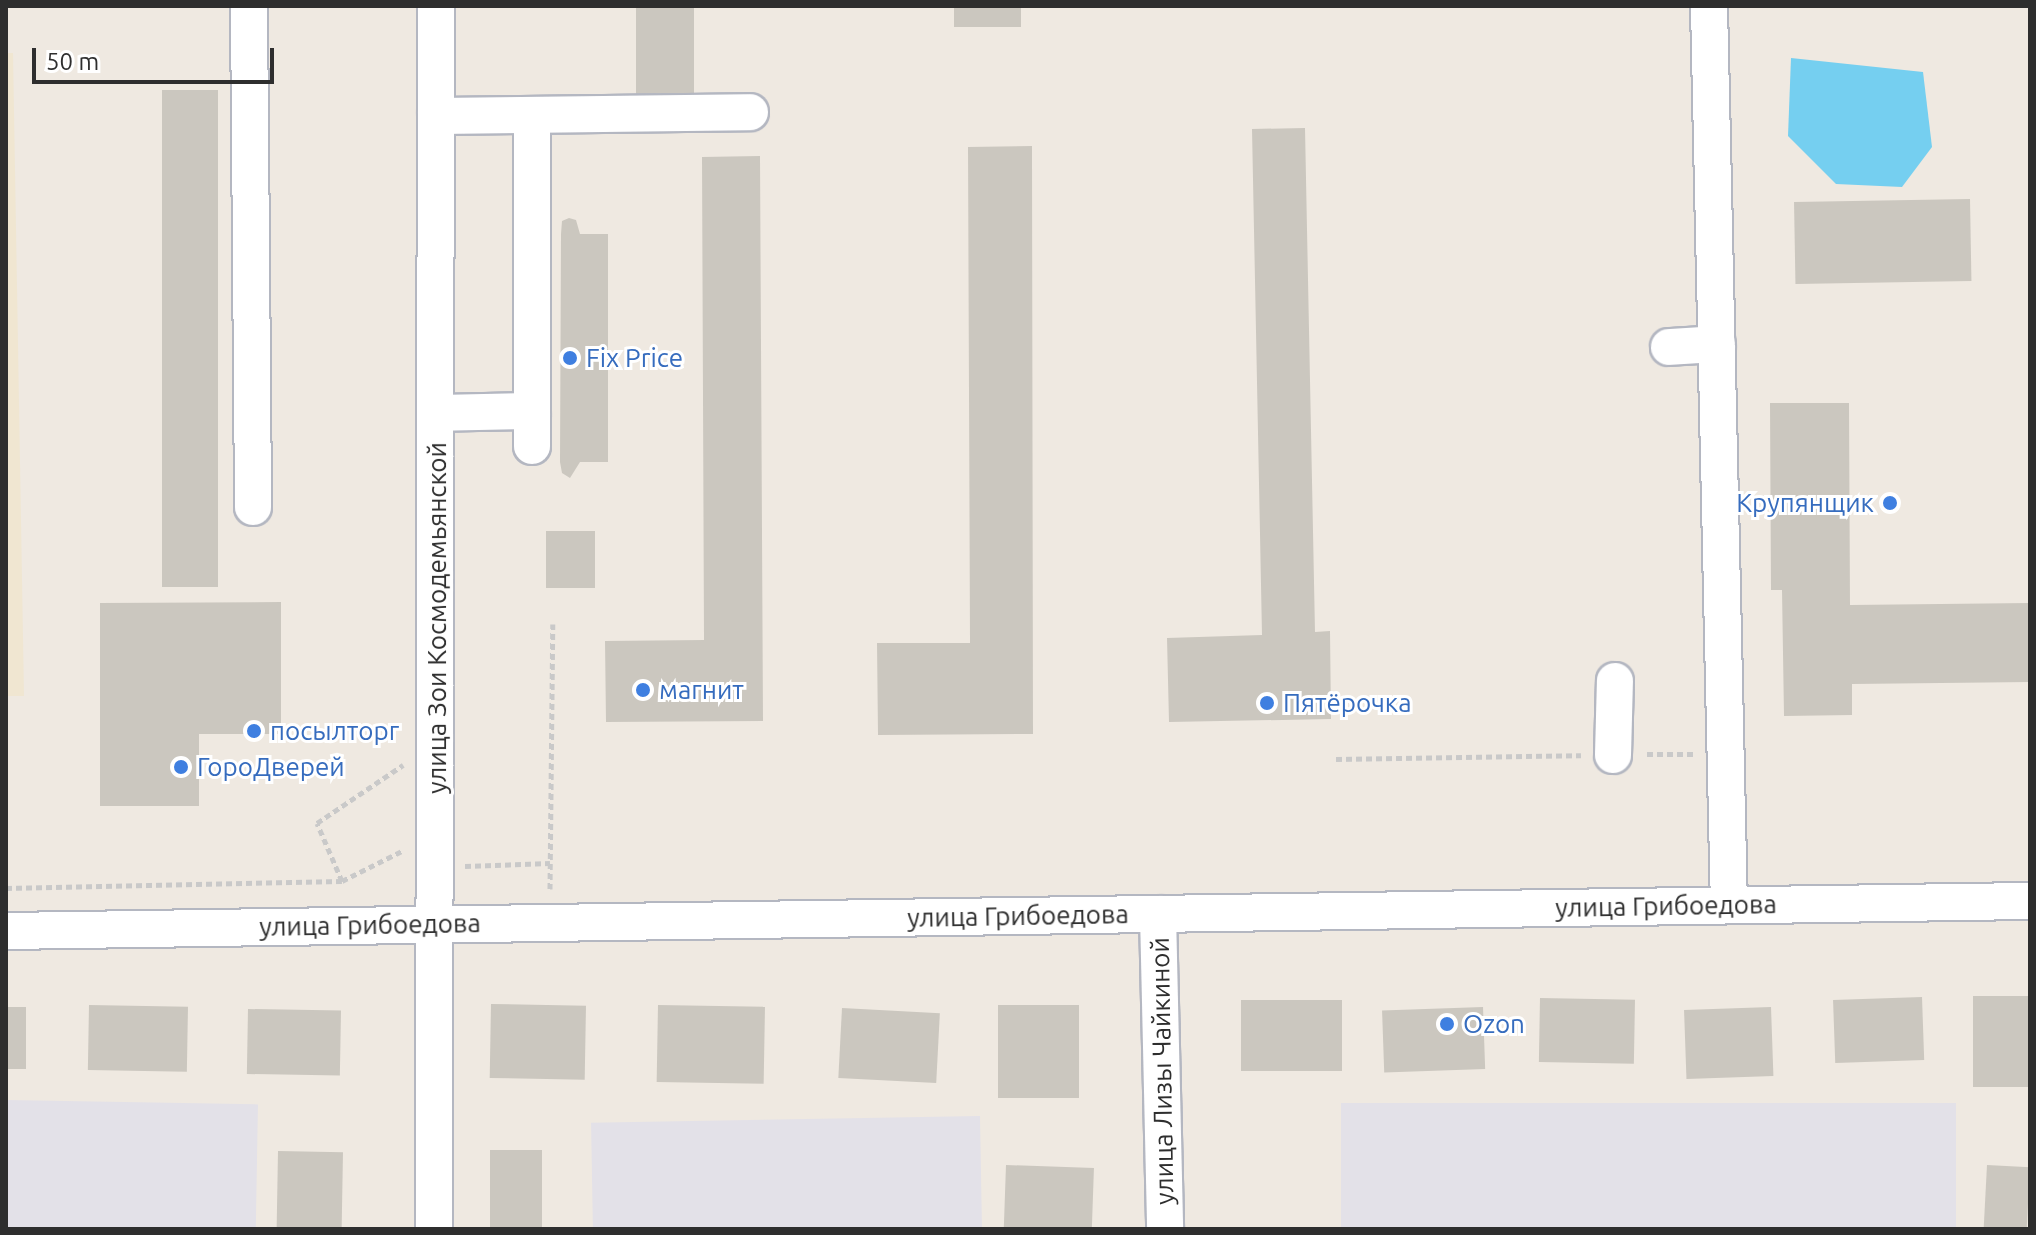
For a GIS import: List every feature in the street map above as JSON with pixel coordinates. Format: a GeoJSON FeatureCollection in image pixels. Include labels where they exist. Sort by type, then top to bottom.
{"type":"FeatureCollection","features":[{"type":"Feature","properties":{"kind":"street"},"geometry":{"type":"LineString","coordinates":[[249,6],[253,507]]}},
{"type":"Feature","properties":{"kind":"street","name":"улица Зои Космодемьянской"},"geometry":{"type":"LineString","coordinates":[[434,1229],[437,924],[436,6]]}},
{"type":"Feature","properties":{"kind":"street"},"geometry":{"type":"LineString","coordinates":[[1709,6],[1729,905]]}},
{"type":"Feature","properties":{"kind":"street"},"geometry":{"type":"LineString","coordinates":[[436,116],[750,112]]}},
{"type":"Feature","properties":{"kind":"street"},"geometry":{"type":"LineString","coordinates":[[436,413],[532,428],[532,115]]}},
{"type":"Feature","properties":{"kind":"street"},"geometry":{"type":"LineString","coordinates":[[1669,347],[1717,344]]}},
{"type":"Feature","properties":{"kind":"street"},"geometry":{"type":"LineString","coordinates":[[1613,755],[1615,681]]}},
{"type":"Feature","properties":{"kind":"street","name":"улица Грибоедова"},"geometry":{"type":"LineString","coordinates":[[6,931],[2030,901]]}},
{"type":"Feature","properties":{"kind":"street","name":"улица Лизы Чайкиной"},"geometry":{"type":"LineString","coordinates":[[1158,914],[1165,1229]]}},
{"type":"Feature","properties":{"kind":"path"},"geometry":{"type":"LineString","coordinates":[[550,922],[553,624]]}},
{"type":"Feature","properties":{"kind":"path"},"geometry":{"type":"LineString","coordinates":[[342,881],[317,823],[437,742]]}},
{"type":"Feature","properties":{"kind":"path"},"geometry":{"type":"LineString","coordinates":[[1336,759],[1726,753]]}},
{"type":"Feature","properties":{"kind":"path"},"geometry":{"type":"LineString","coordinates":[[6,888],[342,881],[409,848],[437,867],[550,863]]}},
{"type":"Feature","properties":{"kind":"shaded area"},"geometry":{"type":"Polygon","coordinates":[[[6,53],[13,53],[24,696],[6,696],[6,53]]]}},
{"type":"Feature","properties":{"kind":"shaded area"},"geometry":{"type":"Polygon","coordinates":[[[6,1100],[258,1104],[256,1229],[6,1229],[6,1100]]]}},
{"type":"Feature","properties":{"kind":"shaded area"},"geometry":{"type":"Polygon","coordinates":[[[1341,1103],[1956,1103],[1956,1229],[1341,1229],[1341,1103]]]}},
{"type":"Feature","properties":{"kind":"shaded area"},"geometry":{"type":"Polygon","coordinates":[[[980,1116],[982,1229],[593,1229],[591,1123],[980,1116]]]}},
{"type":"Feature","properties":{"kind":"water"},"geometry":{"type":"Polygon","coordinates":[[[1791,58],[1923,72],[1932,147],[1902,187],[1836,184],[1788,136],[1791,58]]]}},
{"type":"Feature","properties":{"kind":"building"},"geometry":{"type":"Polygon","coordinates":[[[636,6],[694,6],[694,95],[636,95],[636,6]]]}},
{"type":"Feature","properties":{"kind":"building"},"geometry":{"type":"Polygon","coordinates":[[[954,6],[1021,6],[1021,27],[954,27],[954,6]]]}},
{"type":"Feature","properties":{"kind":"building"},"geometry":{"type":"Polygon","coordinates":[[[162,90],[218,90],[218,587],[162,587],[162,90]]]}},
{"type":"Feature","properties":{"kind":"building"},"geometry":{"type":"Polygon","coordinates":[[[1305,128],[1315,632],[1330,631],[1331,719],[1169,722],[1167,638],[1262,635],[1252,129],[1305,128]]]}},
{"type":"Feature","properties":{"kind":"building"},"geometry":{"type":"Polygon","coordinates":[[[1032,146],[1033,734],[878,735],[877,643],[970,643],[968,147],[1032,146]]]}},
{"type":"Feature","properties":{"kind":"building"},"geometry":{"type":"Polygon","coordinates":[[[760,156],[763,721],[606,722],[605,641],[704,640],[702,157],[760,156]]]}},
{"type":"Feature","properties":{"kind":"building"},"geometry":{"type":"Polygon","coordinates":[[[1970,199],[1971,281],[1795,284],[1794,202],[1970,199]]]}},
{"type":"Feature","properties":{"kind":"building"},"geometry":{"type":"Polygon","coordinates":[[[569,218],[576,220],[580,234],[608,234],[608,462],[580,462],[570,478],[562,473],[560,462],[561,234],[562,221],[569,218]]]}},
{"type":"Feature","properties":{"kind":"building"},"geometry":{"type":"Polygon","coordinates":[[[1770,403],[1849,403],[1850,605],[2030,603],[2030,682],[1852,684],[1852,715],[1784,716],[1782,590],[1771,590],[1770,403]]]}},
{"type":"Feature","properties":{"kind":"building"},"geometry":{"type":"Polygon","coordinates":[[[546,531],[595,531],[595,588],[546,588],[546,531]]]}},
{"type":"Feature","properties":{"kind":"building"},"geometry":{"type":"Polygon","coordinates":[[[281,602],[281,734],[199,734],[199,806],[100,806],[100,603],[281,602]]]}},
{"type":"Feature","properties":{"kind":"building"},"geometry":{"type":"Polygon","coordinates":[[[1973,996],[2030,996],[2030,1087],[1973,1087],[1973,996]]]}},
{"type":"Feature","properties":{"kind":"building"},"geometry":{"type":"Polygon","coordinates":[[[1922,997],[1924,1060],[1835,1063],[1833,1000],[1922,997]]]}},
{"type":"Feature","properties":{"kind":"building"},"geometry":{"type":"Polygon","coordinates":[[[1540,998],[1635,1000],[1634,1064],[1539,1062],[1540,998]]]}},
{"type":"Feature","properties":{"kind":"building"},"geometry":{"type":"Polygon","coordinates":[[[1241,1000],[1342,1000],[1342,1071],[1241,1071],[1241,1000]]]}},
{"type":"Feature","properties":{"kind":"building"},"geometry":{"type":"Polygon","coordinates":[[[491,1004],[586,1006],[585,1080],[490,1078],[491,1004]]]}},
{"type":"Feature","properties":{"kind":"building"},"geometry":{"type":"Polygon","coordinates":[[[89,1005],[188,1007],[187,1072],[88,1070],[89,1005]]]}},
{"type":"Feature","properties":{"kind":"building"},"geometry":{"type":"Polygon","coordinates":[[[658,1005],[765,1007],[764,1084],[657,1082],[658,1005]]]}},
{"type":"Feature","properties":{"kind":"building"},"geometry":{"type":"Polygon","coordinates":[[[998,1005],[1079,1005],[1079,1098],[998,1098],[998,1005]]]}},
{"type":"Feature","properties":{"kind":"building"},"geometry":{"type":"Polygon","coordinates":[[[6,1007],[26,1007],[26,1069],[6,1069],[6,1007]]]}},
{"type":"Feature","properties":{"kind":"building"},"geometry":{"type":"Polygon","coordinates":[[[1483,1007],[1485,1069],[1384,1072],[1382,1011],[1483,1007]]]}},
{"type":"Feature","properties":{"kind":"building"},"geometry":{"type":"Polygon","coordinates":[[[1771,1007],[1773,1076],[1686,1079],[1684,1010],[1771,1007]]]}},
{"type":"Feature","properties":{"kind":"building"},"geometry":{"type":"Polygon","coordinates":[[[842,1008],[940,1013],[936,1083],[838,1078],[842,1008]]]}},
{"type":"Feature","properties":{"kind":"building"},"geometry":{"type":"Polygon","coordinates":[[[248,1009],[341,1011],[340,1076],[247,1074],[248,1009]]]}},
{"type":"Feature","properties":{"kind":"building"},"geometry":{"type":"Polygon","coordinates":[[[490,1150],[542,1150],[542,1229],[490,1229],[490,1150]]]}},
{"type":"Feature","properties":{"kind":"building"},"geometry":{"type":"Polygon","coordinates":[[[278,1151],[343,1152],[342,1229],[277,1229],[278,1151]]]}},
{"type":"Feature","properties":{"kind":"building"},"geometry":{"type":"Polygon","coordinates":[[[1006,1165],[1094,1168],[1092,1229],[1004,1229],[1006,1165]]]}},
{"type":"Feature","properties":{"kind":"building"},"geometry":{"type":"Polygon","coordinates":[[[1987,1165],[2030,1167],[2027,1229],[1984,1229],[1987,1165]]]}},
{"type":"Feature","properties":{"kind":"place","name":"Fix Price"},"geometry":{"type":"Point","coordinates":[570,358]}},
{"type":"Feature","properties":{"kind":"place","name":"Крупянщик"},"geometry":{"type":"Point","coordinates":[1890,503]}},
{"type":"Feature","properties":{"kind":"place","name":"магнит"},"geometry":{"type":"Point","coordinates":[643,690]}},
{"type":"Feature","properties":{"kind":"place","name":"Пятёрочка"},"geometry":{"type":"Point","coordinates":[1267,703]}},
{"type":"Feature","properties":{"kind":"place","name":"посылторг"},"geometry":{"type":"Point","coordinates":[254,731]}},
{"type":"Feature","properties":{"kind":"place","name":"ГороДверей"},"geometry":{"type":"Point","coordinates":[181,767]}},
{"type":"Feature","properties":{"kind":"place","name":"Ozon"},"geometry":{"type":"Point","coordinates":[1447,1024]}}]}
